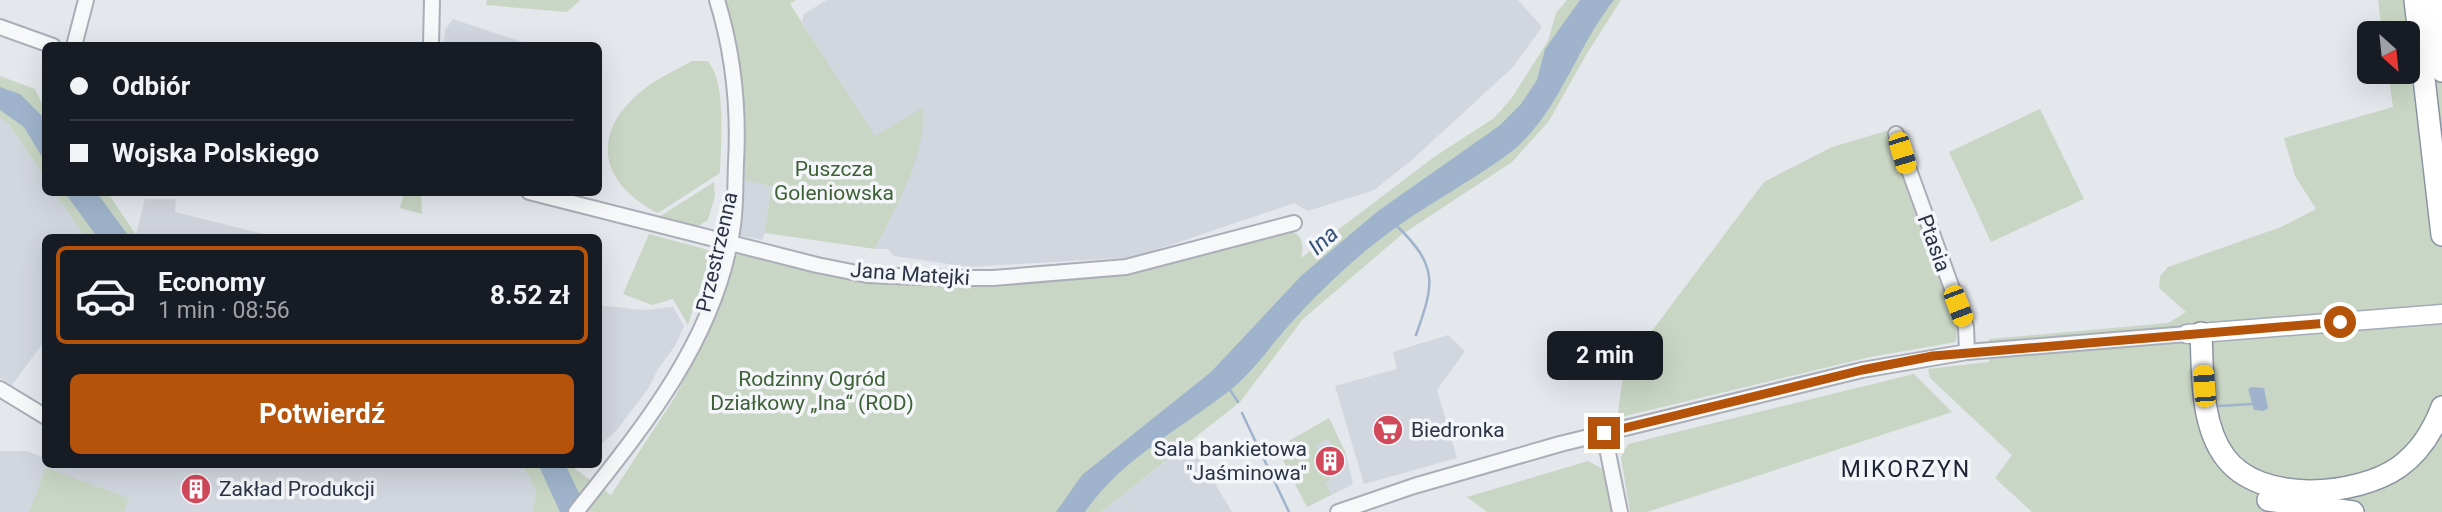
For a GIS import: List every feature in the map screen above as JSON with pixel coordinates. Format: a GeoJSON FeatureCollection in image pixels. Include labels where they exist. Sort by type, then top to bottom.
{"type":"FeatureCollection","features":[{"type":"Feature","properties":{"kind":"highway"},"geometry":{"type":"LineString","coordinates":[[2415,0],[2442,235]]}},
{"type":"Feature","properties":{"kind":"highway"},"geometry":{"type":"LineString","coordinates":[[2435,0],[2442,14]]}},
{"type":"Feature","properties":{"kind":"highway"},"geometry":{"type":"LineString","coordinates":[[2435,0],[2442,71]]}},
{"type":"Feature","properties":{"kind":"highway"},"geometry":{"type":"LineString","coordinates":[[2194,333],[2206,405],[2216,440],[2233,466],[2264,486],[2287,490],[2325,488],[2383,476],[2418,450],[2442,407]]}},
{"type":"Feature","properties":{"kind":"highway"},"geometry":{"type":"LineString","coordinates":[[2194,333],[2198,431],[2210,458],[2224,476],[2243,490],[2266,500],[2353,512]]}},
{"type":"Feature","properties":{"kind":"main road"},"geometry":{"type":"LineString","coordinates":[[2194,333],[2442,314]]}},
{"type":"Feature","properties":{"kind":"street"},"geometry":{"type":"LineString","coordinates":[[75,42],[86,0]]}},
{"type":"Feature","properties":{"kind":"street"},"geometry":{"type":"LineString","coordinates":[[431,42],[432,0]]}},
{"type":"Feature","properties":{"kind":"street","name":"Przestrzenna"},"geometry":{"type":"LineString","coordinates":[[576,512],[657,408],[717,291],[736,172],[738,135],[732,67],[717,0]]}},
{"type":"Feature","properties":{"kind":"street"},"geometry":{"type":"LineString","coordinates":[[0,27],[42,42]]}},
{"type":"Feature","properties":{"kind":"street","name":"Ptasia"},"geometry":{"type":"LineString","coordinates":[[1896,135],[1966,327],[1967,352]]}},
{"type":"Feature","properties":{"kind":"street","name":"Jana Matejki"},"geometry":{"type":"LineString","coordinates":[[544,196],[726,243],[867,275],[993,278],[1126,267],[1294,223]]}},
{"type":"Feature","properties":{"kind":"street"},"geometry":{"type":"LineString","coordinates":[[1338,512],[1413,486],[1604,433],[1862,370],[1967,352],[2194,333]]}},
{"type":"Feature","properties":{"kind":"street"},"geometry":{"type":"LineString","coordinates":[[0,389],[42,415]]}},
{"type":"Feature","properties":{"kind":"street"},"geometry":{"type":"LineString","coordinates":[[1604,433],[1620,512]]}},
{"type":"Feature","properties":{"kind":"shaded area"},"geometry":{"type":"Polygon","coordinates":[[[827,0],[1518,0],[1542,27],[1513,67],[1413,159],[1374,190],[1308,211],[1294,203],[1135,257],[969,267],[894,256],[888,249],[875,249],[902,194],[802,21],[804,14],[827,0]]]}},
{"type":"Feature","properties":{"kind":"shaded area"},"geometry":{"type":"Polygon","coordinates":[[[453,19],[522,42],[444,42],[445,30],[453,19]]]}},
{"type":"Feature","properties":{"kind":"shaded area"},"geometry":{"type":"Polygon","coordinates":[[[0,118],[8,123],[42,174],[42,196],[57,196],[83,234],[42,234],[42,344],[12,385],[0,378],[0,118]]]}},
{"type":"Feature","properties":{"kind":"shaded area"},"geometry":{"type":"Polygon","coordinates":[[[745,180],[771,185],[762,240],[738,235],[745,180]]]}},
{"type":"Feature","properties":{"kind":"shaded area"},"geometry":{"type":"Polygon","coordinates":[[[145,199],[176,199],[175,212],[263,234],[136,234],[145,199]]]}},
{"type":"Feature","properties":{"kind":"shaded area"},"geometry":{"type":"Polygon","coordinates":[[[602,305],[643,310],[673,307],[684,326],[675,346],[658,369],[648,389],[616,431],[602,443],[602,305]]]}},
{"type":"Feature","properties":{"kind":"shaded area"},"geometry":{"type":"Polygon","coordinates":[[[1448,335],[1465,351],[1437,390],[1457,458],[1364,484],[1335,386],[1397,369],[1393,352],[1448,335]]]}},
{"type":"Feature","properties":{"kind":"shaded area"},"geometry":{"type":"Polygon","coordinates":[[[1329,418],[1346,454],[1353,484],[1307,507],[1277,448],[1329,418]]]}},
{"type":"Feature","properties":{"kind":"shaded area"},"geometry":{"type":"Polygon","coordinates":[[[1190,442],[1232,512],[1101,512],[1190,442]]]}},
{"type":"Feature","properties":{"kind":"shaded area"},"geometry":{"type":"Polygon","coordinates":[[[0,451],[27,451],[42,457],[42,468],[525,468],[536,492],[533,512],[0,512],[0,451]]]}},
{"type":"Feature","properties":{"kind":"green space"},"geometry":{"type":"Polygon","coordinates":[[[487,0],[580,0],[567,12],[486,5],[487,0]]]}},
{"type":"Feature","properties":{"kind":"green space","name":"Puszcza Goleniowska"},"geometry":{"type":"Polygon","coordinates":[[[723,0],[796,0],[790,4],[875,136],[922,108],[923,125],[915,161],[875,249],[765,233],[771,186],[745,180],[739,89],[723,0]]]}},
{"type":"Feature","properties":{"kind":"green space","name":"Rodzinny Ogród Działkowy „Ina“ (ROD)"},"geometry":{"type":"Polygon","coordinates":[[[1567,0],[1621,0],[1549,121],[1512,162],[1401,235],[1303,319],[1240,402],[1101,512],[533,512],[536,492],[525,468],[574,468],[611,495],[675,397],[698,351],[733,257],[741,253],[865,280],[1043,279],[1289,229],[1301,241],[1301,258],[1434,157],[1494,118],[1511,99],[1548,41],[1556,13],[1567,0]]]}},
{"type":"Feature","properties":{"kind":"green space"},"geometry":{"type":"Polygon","coordinates":[[[2378,0],[2442,0],[2442,512],[2032,512],[1995,478],[2012,455],[1930,378],[1928,369],[1989,362],[1989,339],[2168,323],[2186,312],[2159,288],[2160,276],[2168,267],[2281,227],[2316,209],[2295,176],[2284,138],[2393,107],[2390,84],[2420,84],[2420,21],[2381,21],[2378,0]]]}},
{"type":"Feature","properties":{"kind":"green space"},"geometry":{"type":"Polygon","coordinates":[[[692,61],[707,61],[718,82],[722,131],[720,173],[658,213],[638,201],[623,187],[613,172],[608,156],[609,139],[615,122],[626,105],[649,85],[692,61]]]}},
{"type":"Feature","properties":{"kind":"green space"},"geometry":{"type":"Polygon","coordinates":[[[0,76],[35,89],[42,104],[42,174],[8,123],[0,118],[0,76]]]}},
{"type":"Feature","properties":{"kind":"green space"},"geometry":{"type":"Polygon","coordinates":[[[2040,109],[2084,199],[1991,242],[1949,152],[2040,109]]]}},
{"type":"Feature","properties":{"kind":"green space"},"geometry":{"type":"Polygon","coordinates":[[[1893,129],[1958,314],[1956,342],[1870,357],[1621,417],[1618,413],[1624,368],[1764,182],[1832,147],[1893,129]]]}},
{"type":"Feature","properties":{"kind":"green space"},"geometry":{"type":"Polygon","coordinates":[[[714,182],[715,196],[708,220],[698,226],[659,217],[714,182]]]}},
{"type":"Feature","properties":{"kind":"green space"},"geometry":{"type":"Polygon","coordinates":[[[57,196],[110,196],[135,234],[83,234],[57,196]]]}},
{"type":"Feature","properties":{"kind":"green space"},"geometry":{"type":"Polygon","coordinates":[[[403,196],[421,196],[422,214],[400,208],[403,196]]]}},
{"type":"Feature","properties":{"kind":"green space"},"geometry":{"type":"Polygon","coordinates":[[[649,234],[712,251],[688,325],[673,299],[652,305],[623,294],[649,234]]]}},
{"type":"Feature","properties":{"kind":"green space"},"geometry":{"type":"Polygon","coordinates":[[[1914,374],[1952,412],[1647,512],[1630,512],[1621,457],[1628,444],[1914,374]]]}},
{"type":"Feature","properties":{"kind":"green space"},"geometry":{"type":"Polygon","coordinates":[[[1329,418],[1346,454],[1336,453],[1328,438],[1316,445],[1319,451],[1316,454],[1330,480],[1325,483],[1331,495],[1307,507],[1277,448],[1329,418]]]}},
{"type":"Feature","properties":{"kind":"green space"},"geometry":{"type":"Polygon","coordinates":[[[1588,461],[1604,470],[1611,512],[1487,512],[1467,497],[1588,461]]]}},
{"type":"Feature","properties":{"kind":"green space"},"geometry":{"type":"Polygon","coordinates":[[[46,468],[129,498],[124,512],[29,512],[46,468]]]}},
{"type":"Feature","properties":{"kind":"water"},"geometry":{"type":"Polygon","coordinates":[[[1580,0],[1614,0],[1589,38],[1555,100],[1528,136],[1511,152],[1398,226],[1358,257],[1301,312],[1242,380],[1135,459],[1100,493],[1085,512],[1056,512],[1082,475],[1211,372],[1301,276],[1378,211],[1499,126],[1521,104],[1537,80],[1545,49],[1580,0]]]}},
{"type":"Feature","properties":{"kind":"water"},"geometry":{"type":"Polygon","coordinates":[[[0,87],[20,94],[42,116],[42,157],[24,127],[0,110],[0,87]]]}},
{"type":"Feature","properties":{"kind":"water"},"geometry":{"type":"Polygon","coordinates":[[[67,196],[99,196],[127,234],[95,234],[67,196]]]}},
{"type":"Feature","properties":{"kind":"water"},"geometry":{"type":"Polygon","coordinates":[[[2264,388],[2268,408],[2264,411],[2254,410],[2248,389],[2264,388]]]}},
{"type":"Feature","properties":{"kind":"water"},"geometry":{"type":"Polygon","coordinates":[[[540,468],[567,468],[588,512],[560,512],[540,468]]]}},
{"type":"Feature","properties":{"kind":"waterway"},"geometry":{"type":"LineString","coordinates":[[1397,226],[1420,253],[1429,277],[1427,302],[1416,335]]}},
{"type":"Feature","properties":{"kind":"waterway"},"geometry":{"type":"LineString","coordinates":[[1228,387],[1238,402]]}},
{"type":"Feature","properties":{"kind":"waterway"},"geometry":{"type":"LineString","coordinates":[[2218,406],[2252,404]]}},
{"type":"Feature","properties":{"kind":"waterway"},"geometry":{"type":"LineString","coordinates":[[1242,413],[1289,512]]}},
{"type":"Feature","properties":{"kind":"place","name":"Biedronka"},"geometry":{"type":"Point","coordinates":[1388,430]}},
{"type":"Feature","properties":{"kind":"place","name":"Sala bankietowa \"Jaśminowa\""},"geometry":{"type":"Point","coordinates":[1330,461]}},
{"type":"Feature","properties":{"kind":"place","name":"Zakład Produkcji"},"geometry":{"type":"Point","coordinates":[196,489]}},
{"type":"Feature","properties":{"kind":"district","name":"MIKORZYN"},"geometry":{"type":"Point","coordinates":[1906,469]}},
{"type":"Feature","properties":{"kind":"route"},"geometry":{"type":"LineString","coordinates":[[1604,433],[1862,370],[1933,356],[2340,322]]}},
{"type":"Feature","properties":{"kind":"water label","name":"Ina"},"geometry":{"type":"Point","coordinates":[1323,240]}}]}
